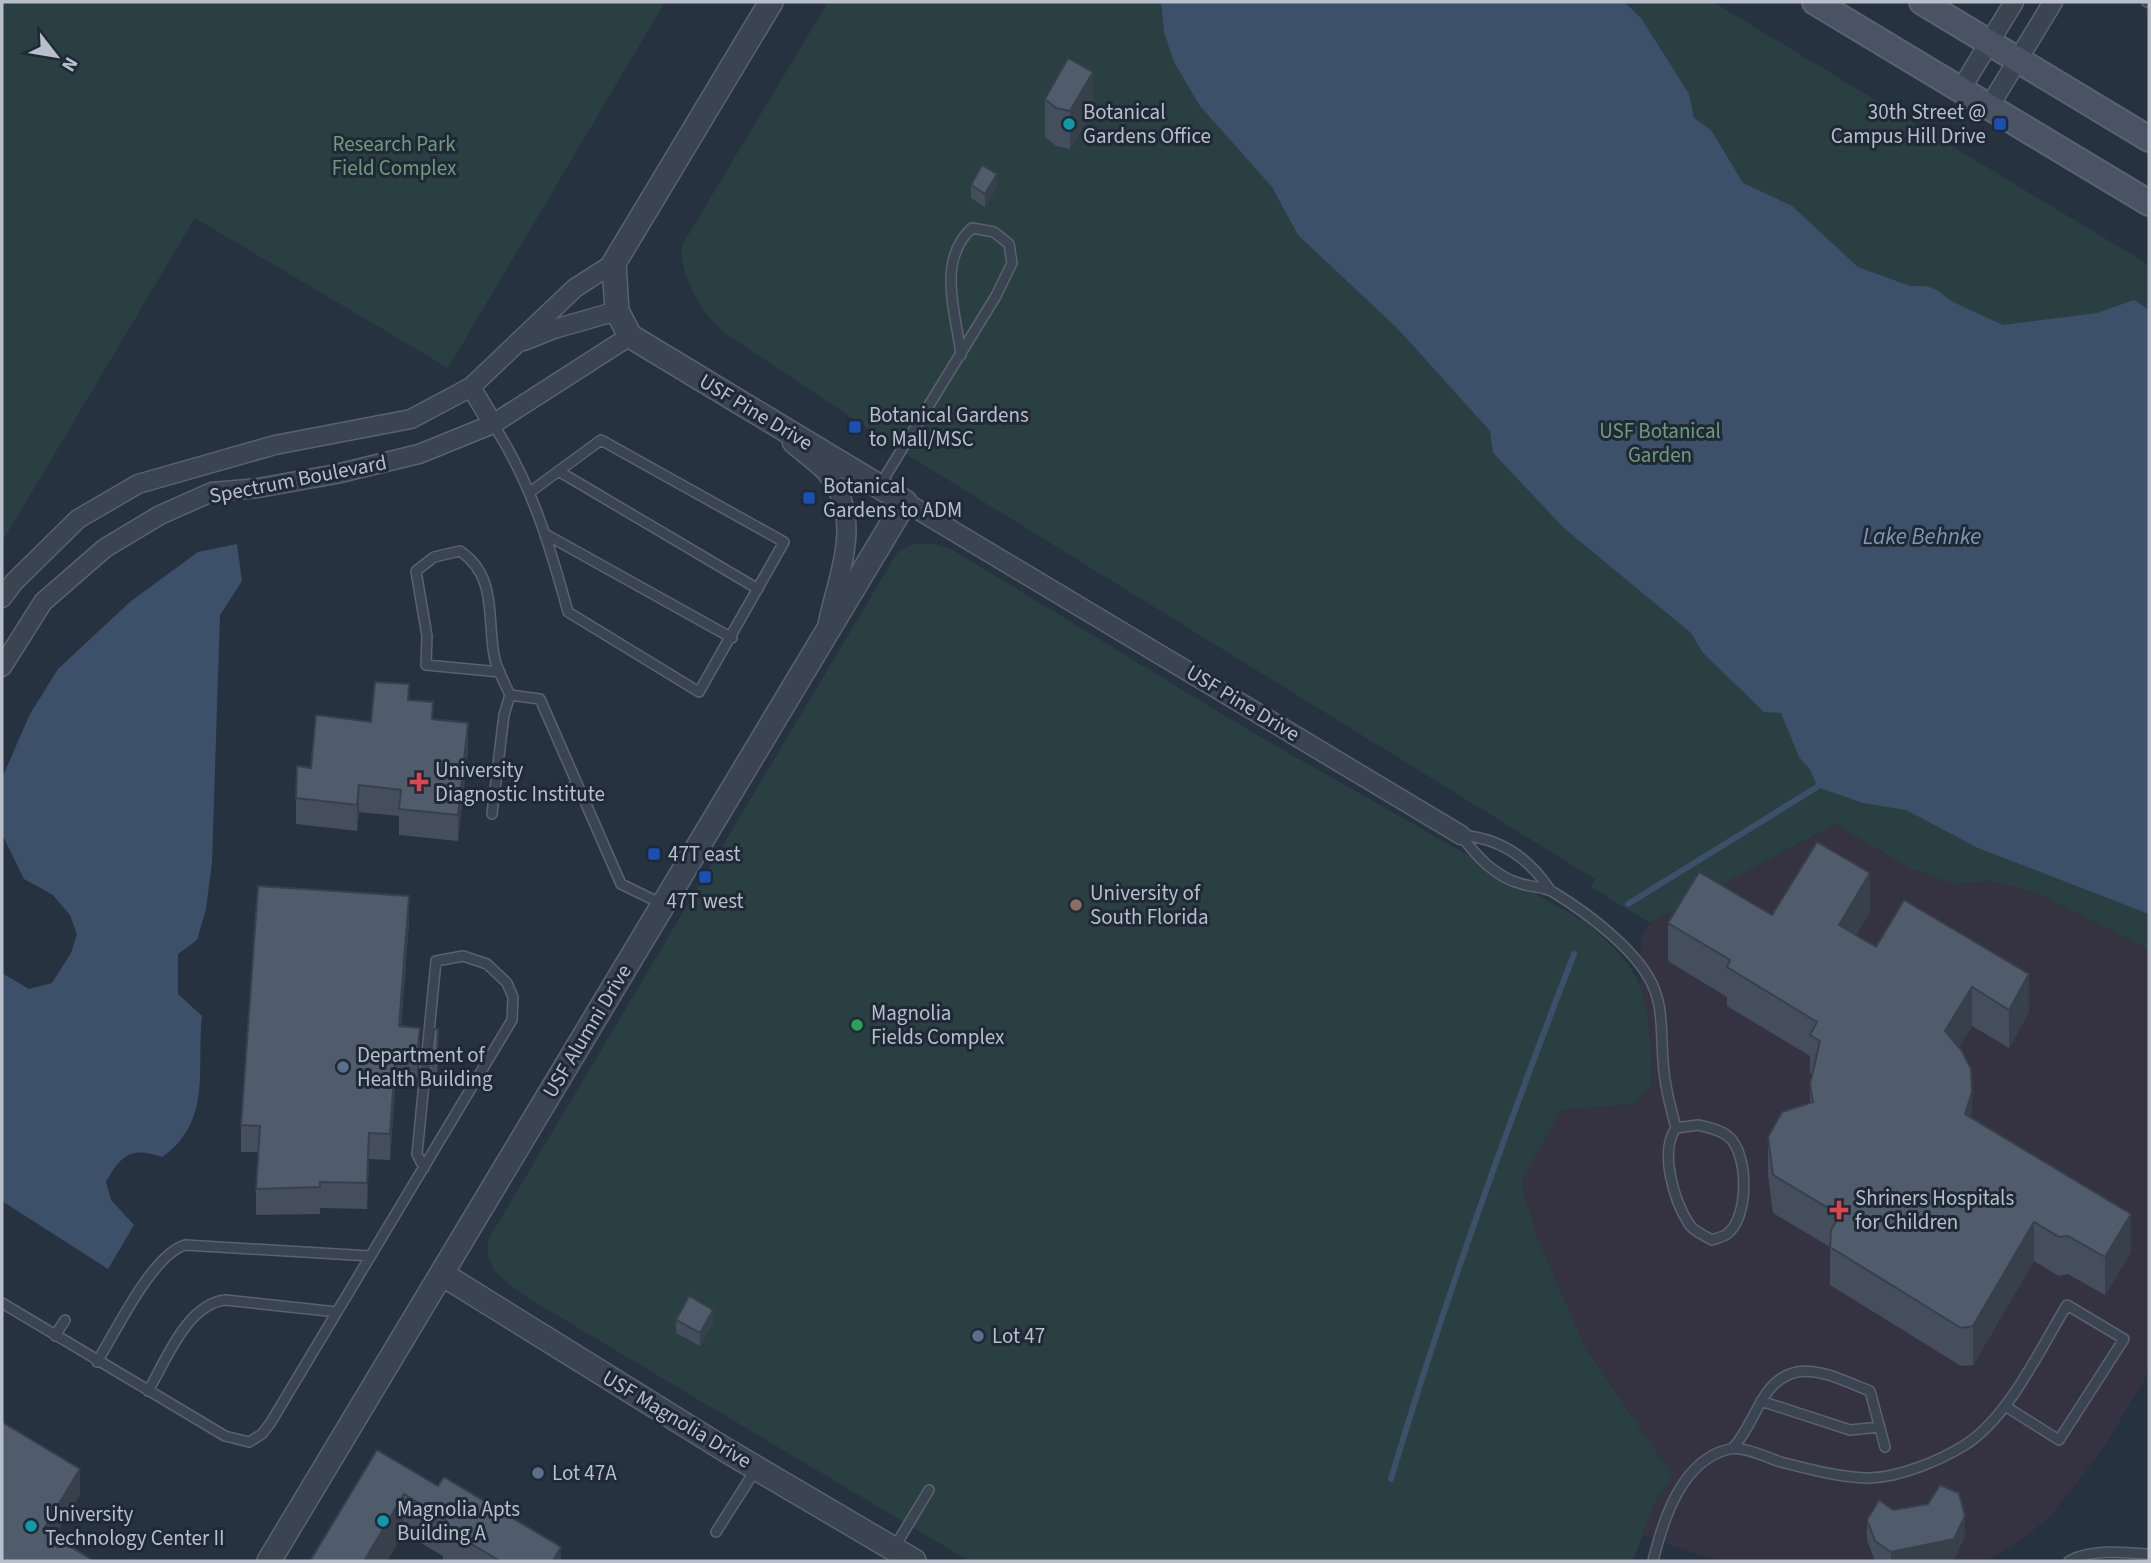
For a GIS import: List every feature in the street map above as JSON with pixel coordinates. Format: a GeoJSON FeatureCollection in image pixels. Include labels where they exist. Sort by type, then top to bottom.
{"type":"FeatureCollection","features":[{"type":"Feature","properties":{"kind":"main road"},"geometry":{"type":"LineString","coordinates":[[1815,2],[2149,203]]}},
{"type":"Feature","properties":{"kind":"main road"},"geometry":{"type":"LineString","coordinates":[[1922,2],[2149,139]]}},
{"type":"Feature","properties":{"kind":"street"},"geometry":{"type":"LineString","coordinates":[[630,336],[617,311],[614,263],[771,2]]}},
{"type":"Feature","properties":{"kind":"street"},"geometry":{"type":"LineString","coordinates":[[1961,89],[2014,2]]}},
{"type":"Feature","properties":{"kind":"street"},"geometry":{"type":"LineString","coordinates":[[1989,107],[2053,2]]}},
{"type":"Feature","properties":{"kind":"street","name":"Spectrum Boulevard"},"geometry":{"type":"LineString","coordinates":[[2,598],[14,582],[78,519],[138,484],[275,445],[411,419],[471,387],[575,288],[614,263]]}},
{"type":"Feature","properties":{"kind":"street","name":"Spectrum Boulevard"},"geometry":{"type":"LineString","coordinates":[[515,345],[554,329],[617,311]]}},
{"type":"Feature","properties":{"kind":"street","name":"Spectrum Boulevard"},"geometry":{"type":"LineString","coordinates":[[2,667],[43,603],[105,548],[160,515],[212,492],[258,488],[335,474],[419,454],[493,424],[630,336]]}},
{"type":"Feature","properties":{"kind":"street","name":"USF Pine Drive"},"geometry":{"type":"LineString","coordinates":[[630,336],[1461,835]]}},
{"type":"Feature","properties":{"kind":"street"},"geometry":{"type":"LineString","coordinates":[[471,387],[493,424]]}},
{"type":"Feature","properties":{"kind":"street"},"geometry":{"type":"LineString","coordinates":[[757,413],[825,471],[840,495],[848,521],[848,543],[825,636]]}},
{"type":"Feature","properties":{"kind":"street","name":"USF Alumni Drive"},"geometry":{"type":"LineString","coordinates":[[269,1561],[905,502]]}},
{"type":"Feature","properties":{"kind":"street","name":"USF Magnolia Drive"},"geometry":{"type":"LineString","coordinates":[[442,1274],[914,1561]]}},
{"type":"Feature","properties":{"kind":"lane"},"geometry":{"type":"LineString","coordinates":[[879,487],[961,355],[1012,263],[1009,244],[994,232],[972,228],[961,237],[951,261],[949,277],[961,355]]}},
{"type":"Feature","properties":{"kind":"lane"},"geometry":{"type":"LineString","coordinates":[[493,424],[530,492],[547,535],[568,612],[699,692],[784,542],[601,440],[530,492]]}},
{"type":"Feature","properties":{"kind":"lane"},"geometry":{"type":"LineString","coordinates":[[560,472],[758,589]]}},
{"type":"Feature","properties":{"kind":"lane"},"geometry":{"type":"LineString","coordinates":[[547,535],[732,638]]}},
{"type":"Feature","properties":{"kind":"lane"},"geometry":{"type":"LineString","coordinates":[[492,814],[504,715],[510,695],[500,672],[495,661],[490,593],[473,560],[460,551],[434,557],[416,571],[427,636],[426,665],[500,672]]}},
{"type":"Feature","properties":{"kind":"lane"},"geometry":{"type":"LineString","coordinates":[[510,695],[540,699],[621,884],[663,905]]}},
{"type":"Feature","properties":{"kind":"lane"},"geometry":{"type":"LineString","coordinates":[[556,796],[577,784]]}},
{"type":"Feature","properties":{"kind":"lane"},"geometry":{"type":"LineString","coordinates":[[1461,835],[1474,854],[1493,870],[1518,883],[1550,890],[1587,915],[1628,950],[1655,990],[1662,1026],[1665,1083],[1676,1128],[1668,1139],[1668,1165],[1689,1226],[1712,1240],[1728,1233],[1740,1215],[1743,1171],[1736,1147],[1729,1136],[1712,1128],[1676,1128]]}},
{"type":"Feature","properties":{"kind":"lane"},"geometry":{"type":"LineString","coordinates":[[1461,835],[1484,837],[1519,855],[1537,870],[1550,890]]}},
{"type":"Feature","properties":{"kind":"lane"},"geometry":{"type":"LineString","coordinates":[[2,1303],[225,1436],[249,1442],[262,1434],[271,1422],[507,1031],[514,1009],[513,997],[499,973],[487,964],[463,956],[436,961],[417,1154],[424,1168]]}},
{"type":"Feature","properties":{"kind":"lane"},"geometry":{"type":"LineString","coordinates":[[97,1362],[158,1264],[176,1248],[185,1245],[370,1256]]}},
{"type":"Feature","properties":{"kind":"lane"},"geometry":{"type":"LineString","coordinates":[[148,1391],[190,1322],[201,1308],[212,1302],[225,1300],[337,1311]]}},
{"type":"Feature","properties":{"kind":"lane"},"geometry":{"type":"LineString","coordinates":[[1733,1448],[1803,1467],[1870,1478],[1930,1462],[1966,1444],[2005,1406],[2067,1305],[2124,1339],[2059,1440],[2005,1406]]}},
{"type":"Feature","properties":{"kind":"lane"},"geometry":{"type":"LineString","coordinates":[[55,1336],[65,1320]]}},
{"type":"Feature","properties":{"kind":"lane"},"geometry":{"type":"LineString","coordinates":[[1653,1561],[1660,1532],[1675,1497],[1687,1480],[1713,1456],[1733,1448],[1748,1431],[1761,1401],[1775,1382],[1803,1370],[1818,1370],[1870,1391],[1885,1447]]}},
{"type":"Feature","properties":{"kind":"lane"},"geometry":{"type":"LineString","coordinates":[[1761,1401],[1850,1430],[1880,1427]]}},
{"type":"Feature","properties":{"kind":"lane"},"geometry":{"type":"LineString","coordinates":[[716,1532],[757,1467]]}},
{"type":"Feature","properties":{"kind":"lane"},"geometry":{"type":"LineString","coordinates":[[893,1549],[929,1490]]}},
{"type":"Feature","properties":{"kind":"lane"},"geometry":{"type":"LineString","coordinates":[[2069,1561],[2078,1556],[2119,1552],[2148,1554]]}},
{"type":"Feature","properties":{"kind":"shaded area","name":"Shriners Hospitals for Children"},"geometry":{"type":"Polygon","coordinates":[[[1835,824],[1911,869],[1955,884],[1990,881],[2033,892],[2149,950],[2149,1372],[2100,1453],[2049,1518],[2013,1546],[1986,1561],[1718,1561],[1643,1535],[1654,1504],[1673,1476],[1586,1349],[1537,1237],[1521,1183],[1561,1110],[1634,1104],[1650,1033],[1640,984],[1641,938],[1650,923],[1835,824]]]}},
{"type":"Feature","properties":{"kind":"green space","name":"Research Park Field Complex"},"geometry":{"type":"Polygon","coordinates":[[[2,2],[665,2],[448,368],[195,218],[2,542],[2,2]]]}},
{"type":"Feature","properties":{"kind":"green space","name":"USF Botanical Garden"},"geometry":{"type":"Polygon","coordinates":[[[828,2],[1713,2],[2149,265],[2149,950],[2033,892],[1990,881],[1955,884],[1911,869],[1835,824],[1650,923],[1591,887],[1595,879],[903,452],[723,332],[693,292],[684,269],[682,245],[828,2]]]}},
{"type":"Feature","properties":{"kind":"green space"},"geometry":{"type":"Polygon","coordinates":[[[913,544],[933,544],[951,549],[1250,731],[1587,923],[1631,968],[1640,986],[1646,1010],[1652,1086],[1634,1104],[1561,1110],[1521,1183],[1537,1237],[1586,1349],[1673,1476],[1654,1504],[1633,1561],[969,1561],[528,1298],[493,1268],[488,1240],[897,553],[913,544]]]}},
{"type":"Feature","properties":{"kind":"water","name":"Lake Behnke"},"geometry":{"type":"Polygon","coordinates":[[[1161,2],[1624,2],[1641,18],[1689,94],[1694,118],[1711,130],[1743,183],[1792,206],[1858,267],[1910,286],[1926,286],[1937,290],[1951,301],[2003,325],[2097,313],[2134,300],[2149,310],[2149,914],[1978,848],[1906,810],[1863,803],[1817,787],[1811,771],[1799,757],[1781,713],[1764,712],[1703,653],[1691,633],[1565,529],[1493,453],[1490,431],[1398,329],[1298,235],[1272,187],[1200,106],[1174,62],[1164,32],[1161,2]]]}},
{"type":"Feature","properties":{"kind":"water"},"geometry":{"type":"Polygon","coordinates":[[[237,544],[242,581],[220,615],[212,862],[206,909],[197,940],[178,954],[178,994],[202,1016],[199,1092],[189,1127],[178,1143],[162,1157],[142,1152],[128,1155],[117,1165],[106,1182],[111,1200],[134,1225],[108,1269],[2,1201],[2,973],[29,989],[52,983],[71,953],[77,934],[70,915],[53,895],[24,879],[2,834],[2,778],[30,714],[58,669],[131,601],[198,552],[237,544]]]}},
{"type":"Feature","properties":{"kind":"building"},"geometry":{"type":"Polygon","coordinates":[[[1068,58],[1093,72],[1070,111],[1056,108],[1045,99],[1068,58]]]}},
{"type":"Feature","properties":{"kind":"building"},"geometry":{"type":"Polygon","coordinates":[[[982,165],[997,174],[985,194],[971,185],[982,165]]]}},
{"type":"Feature","properties":{"kind":"building","name":"University Diagnostic Institute"},"geometry":{"type":"Polygon","coordinates":[[[375,682],[409,684],[408,700],[433,702],[432,719],[468,723],[458,815],[399,809],[401,790],[359,785],[357,805],[296,798],[297,766],[311,768],[316,715],[371,722],[375,682]]]}},
{"type":"Feature","properties":{"kind":"building"},"geometry":{"type":"Polygon","coordinates":[[[1817,842],[1870,873],[1839,925],[1876,947],[1904,900],[2029,974],[2009,1010],[1972,987],[1945,1031],[1962,1051],[1971,1069],[1972,1092],[1965,1114],[2131,1214],[2105,1257],[2068,1236],[2059,1237],[2034,1222],[1973,1326],[1961,1328],[1830,1247],[1831,1230],[1840,1215],[1773,1175],[1768,1137],[1782,1112],[1813,1102],[1810,1084],[1820,1041],[1810,1035],[1817,1022],[1727,967],[1730,960],[1668,923],[1699,872],[1772,915],[1817,842]]]}},
{"type":"Feature","properties":{"kind":"building","name":"Department of Health Building"},"geometry":{"type":"Polygon","coordinates":[[[258,886],[409,896],[399,1026],[420,1028],[417,1054],[396,1051],[390,1134],[369,1133],[367,1183],[320,1182],[320,1187],[256,1189],[260,1126],[241,1125],[258,886]]]}},
{"type":"Feature","properties":{"kind":"building"},"geometry":{"type":"Polygon","coordinates":[[[434,1029],[438,1029],[437,1056],[431,1055],[434,1029]]]}},
{"type":"Feature","properties":{"kind":"building"},"geometry":{"type":"Polygon","coordinates":[[[689,1296],[713,1310],[700,1333],[676,1320],[689,1296]]]}},
{"type":"Feature","properties":{"kind":"building","name":"University Technology Center II"},"geometry":{"type":"Polygon","coordinates":[[[2,1422],[80,1469],[43,1530],[94,1561],[2,1561],[2,1422]]]}},
{"type":"Feature","properties":{"kind":"building"},"geometry":{"type":"Polygon","coordinates":[[[377,1450],[438,1486],[444,1477],[561,1547],[553,1561],[500,1561],[443,1527],[447,1521],[404,1494],[364,1561],[310,1561],[377,1450]]]}},
{"type":"Feature","properties":{"kind":"building"},"geometry":{"type":"Polygon","coordinates":[[[1940,1485],[1959,1493],[1965,1516],[1954,1539],[1891,1552],[1875,1541],[1867,1520],[1879,1500],[1893,1510],[1928,1504],[1940,1485]]]}},
{"type":"Feature","properties":{"kind":"waterway"},"geometry":{"type":"LineString","coordinates":[[1628,904],[1817,787]]}},
{"type":"Feature","properties":{"kind":"waterway"},"geometry":{"type":"LineString","coordinates":[[1391,1479],[1477,1215],[1574,954]]}},
{"type":"Feature","properties":{"kind":"place","name":"Botanical Gardens Office"},"geometry":{"type":"Point","coordinates":[1069,124]}},
{"type":"Feature","properties":{"kind":"place","name":"30th Street @ Campus Hill Drive"},"geometry":{"type":"Point","coordinates":[2000,124]}},
{"type":"Feature","properties":{"kind":"place","name":"Botanical Gardens to Mall/MSC"},"geometry":{"type":"Point","coordinates":[855,427]}},
{"type":"Feature","properties":{"kind":"place","name":"Botanical Gardens to ADM"},"geometry":{"type":"Point","coordinates":[809,498]}},
{"type":"Feature","properties":{"kind":"place","name":"University Diagnostic Institute"},"geometry":{"type":"Point","coordinates":[419,782]}},
{"type":"Feature","properties":{"kind":"place","name":"47T east"},"geometry":{"type":"Point","coordinates":[654,854]}},
{"type":"Feature","properties":{"kind":"place","name":"47T west"},"geometry":{"type":"Point","coordinates":[705,877]}},
{"type":"Feature","properties":{"kind":"place","name":"University of South Florida"},"geometry":{"type":"Point","coordinates":[1076,905]}},
{"type":"Feature","properties":{"kind":"place","name":"Magnolia Fields Complex"},"geometry":{"type":"Point","coordinates":[857,1025]}},
{"type":"Feature","properties":{"kind":"place","name":"Department of Health Building"},"geometry":{"type":"Point","coordinates":[343,1067]}},
{"type":"Feature","properties":{"kind":"place","name":"Shriners Hospitals for Children"},"geometry":{"type":"Point","coordinates":[1839,1210]}},
{"type":"Feature","properties":{"kind":"place","name":"Lot 47"},"geometry":{"type":"Point","coordinates":[978,1336]}},
{"type":"Feature","properties":{"kind":"place","name":"Lot 47A"},"geometry":{"type":"Point","coordinates":[538,1473]}},
{"type":"Feature","properties":{"kind":"place","name":"Magnolia Apts Building A"},"geometry":{"type":"Point","coordinates":[383,1521]}},
{"type":"Feature","properties":{"kind":"place","name":"University Technology Center II"},"geometry":{"type":"Point","coordinates":[31,1526]}}]}
